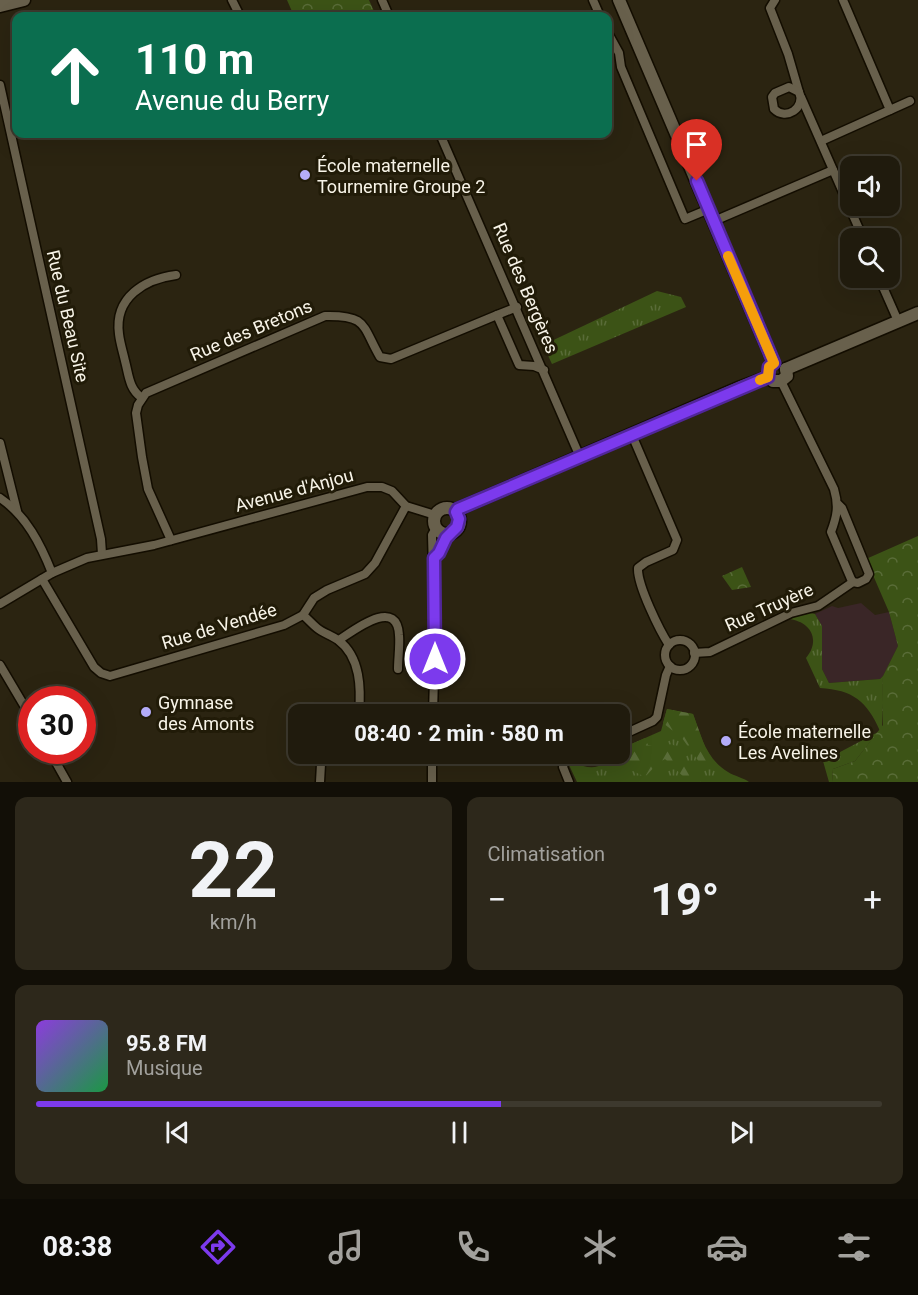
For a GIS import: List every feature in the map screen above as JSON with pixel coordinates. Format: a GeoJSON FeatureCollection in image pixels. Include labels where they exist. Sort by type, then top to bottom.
{"type":"FeatureCollection","features":[{"type":"Feature","properties":{"kind":"street"},"geometry":{"type":"LineString","coordinates":[[0,6],[24,0]]}},
{"type":"Feature","properties":{"kind":"street"},"geometry":{"type":"LineString","coordinates":[[620,0],[774,363]]}},
{"type":"Feature","properties":{"kind":"street"},"geometry":{"type":"LineString","coordinates":[[775,0],[770,8],[788,54],[800,94],[859,228]]}},
{"type":"Feature","properties":{"kind":"street"},"geometry":{"type":"LineString","coordinates":[[843,0],[890,110]]}},
{"type":"Feature","properties":{"kind":"street"},"geometry":{"type":"LineString","coordinates":[[612,40],[685,219],[711,215],[833,170]]}},
{"type":"Feature","properties":{"kind":"street","name":"Rue du Beau Site"},"geometry":{"type":"LineString","coordinates":[[0,85],[101,539],[102,554]]}},
{"type":"Feature","properties":{"kind":"street"},"geometry":{"type":"LineString","coordinates":[[821,141],[910,101]]}},
{"type":"Feature","properties":{"kind":"street","name":"Rue des Bergères"},"geometry":{"type":"LineString","coordinates":[[442,138],[517,307],[580,457]]}},
{"type":"Feature","properties":{"kind":"street"},"geometry":{"type":"LineString","coordinates":[[171,540],[148,489],[136,412],[142,398],[130,385],[119,334],[120,313],[128,298],[141,285],[160,277],[177,275]]}},
{"type":"Feature","properties":{"kind":"street"},"geometry":{"type":"LineString","coordinates":[[883,288],[898,321]]}},
{"type":"Feature","properties":{"kind":"street"},"geometry":{"type":"LineString","coordinates":[[517,307],[497,315],[519,365],[534,366],[544,370]]}},
{"type":"Feature","properties":{"kind":"street"},"geometry":{"type":"LineString","coordinates":[[786,369],[918,314]]}},
{"type":"Feature","properties":{"kind":"street","name":"Rue des Bretons"},"geometry":{"type":"LineString","coordinates":[[142,398],[154,389],[325,316],[336,316],[360,322],[365,326],[380,357],[391,359],[497,315]]}},
{"type":"Feature","properties":{"kind":"street"},"geometry":{"type":"LineString","coordinates":[[774,363],[782,364],[786,369],[787,376],[781,381],[775,382],[768,377],[769,367],[774,363]]}},
{"type":"Feature","properties":{"kind":"street"},"geometry":{"type":"LineString","coordinates":[[456,512],[458,509],[732,390],[768,377]]}},
{"type":"Feature","properties":{"kind":"street"},"geometry":{"type":"LineString","coordinates":[[781,381],[834,489],[838,504],[831,532],[853,582],[862,582],[868,574],[842,508],[838,504]]}},
{"type":"Feature","properties":{"kind":"street"},"geometry":{"type":"LineString","coordinates":[[632,435],[677,540],[673,550],[641,564],[638,574],[662,634],[669,645]]}},
{"type":"Feature","properties":{"kind":"street"},"geometry":{"type":"LineString","coordinates":[[0,443],[17,512]]}},
{"type":"Feature","properties":{"kind":"street","name":"Avenue d'Anjou"},"geometry":{"type":"LineString","coordinates":[[0,604],[75,562],[102,554],[154,545],[367,487],[382,487],[392,491],[406,506],[436,521]]}},
{"type":"Feature","properties":{"kind":"street"},"geometry":{"type":"LineString","coordinates":[[0,498],[17,512],[42,550],[52,573]]}},
{"type":"Feature","properties":{"kind":"street","name":"Rue de Vendée"},"geometry":{"type":"LineString","coordinates":[[42,579],[94,667],[110,676],[284,625],[303,615],[314,598],[365,574],[375,563],[406,506]]}},
{"type":"Feature","properties":{"kind":"street"},"geometry":{"type":"LineString","coordinates":[[433,704],[435,641],[432,535],[436,521],[444,508],[456,512]]}},
{"type":"Feature","properties":{"kind":"street"},"geometry":{"type":"LineString","coordinates":[[434,558],[459,524],[456,512]]}},
{"type":"Feature","properties":{"kind":"street"},"geometry":{"type":"LineString","coordinates":[[436,521],[442,533],[451,533]]}},
{"type":"Feature","properties":{"kind":"street","name":"Rue Truyère"},"geometry":{"type":"LineString","coordinates":[[694,653],[710,652],[791,613],[818,606],[853,582]]}},
{"type":"Feature","properties":{"kind":"street"},"geometry":{"type":"LineString","coordinates":[[303,615],[318,629],[339,640],[347,650],[359,678],[360,704]]}},
{"type":"Feature","properties":{"kind":"street"},"geometry":{"type":"LineString","coordinates":[[339,640],[381,616],[389,617],[399,632],[398,669]]}},
{"type":"Feature","properties":{"kind":"street"},"geometry":{"type":"LineString","coordinates":[[677,641],[686,642],[694,653],[693,661],[688,667],[679,670],[670,666],[666,658],[669,645],[677,641]]}},
{"type":"Feature","properties":{"kind":"street"},"geometry":{"type":"LineString","coordinates":[[0,665],[18,695]]}},
{"type":"Feature","properties":{"kind":"street"},"geometry":{"type":"LineString","coordinates":[[630,731],[657,717],[670,666]]}},
{"type":"Feature","properties":{"kind":"street"},"geometry":{"type":"LineString","coordinates":[[57,764],[68,782]]}},
{"type":"Feature","properties":{"kind":"street"},"geometry":{"type":"LineString","coordinates":[[320,782],[321,764]]}},
{"type":"Feature","properties":{"kind":"street"},"geometry":{"type":"LineString","coordinates":[[432,764],[432,782]]}},
{"type":"Feature","properties":{"kind":"street"},"geometry":{"type":"LineString","coordinates":[[564,764],[569,782]]}},
{"type":"Feature","properties":{"kind":"shaded area"},"geometry":{"type":"Polygon","coordinates":[[[861,603],[875,615],[889,612],[898,646],[880,679],[829,683],[822,669],[822,626],[815,614],[832,606],[838,608],[861,603]]]}},
{"type":"Feature","properties":{"kind":"green space"},"geometry":{"type":"Polygon","coordinates":[[[287,0],[369,0],[374,12],[292,12],[287,0]]]}},
{"type":"Feature","properties":{"kind":"green space"},"geometry":{"type":"Polygon","coordinates":[[[657,291],[681,297],[686,307],[552,364],[543,345],[657,291]]]}},
{"type":"Feature","properties":{"kind":"green space"},"geometry":{"type":"Polygon","coordinates":[[[918,536],[918,782],[832,782],[833,769],[855,761],[883,725],[883,676],[898,646],[889,612],[866,559],[918,536]]]}},
{"type":"Feature","properties":{"kind":"green space"},"geometry":{"type":"Polygon","coordinates":[[[742,567],[751,587],[732,590],[722,576],[742,567]]]}},
{"type":"Feature","properties":{"kind":"green space"},"geometry":{"type":"Polygon","coordinates":[[[810,613],[815,614],[822,626],[822,669],[829,683],[880,679],[883,676],[882,732],[870,742],[855,761],[833,769],[832,782],[829,782],[823,761],[880,731],[870,712],[858,699],[841,691],[820,688],[806,658],[813,645],[811,632],[803,623],[788,619],[810,613]]]}},
{"type":"Feature","properties":{"kind":"green space"},"geometry":{"type":"Polygon","coordinates":[[[667,709],[693,714],[705,746],[714,761],[728,772],[749,782],[577,782],[570,764],[594,767],[603,764],[630,764],[630,745],[661,731],[667,709]]]}},
{"type":"Feature","properties":{"kind":"green space"},"geometry":{"type":"Polygon","coordinates":[[[667,709],[693,714],[705,747],[714,762],[702,766],[682,738],[663,723],[667,709]]]}},
{"type":"Feature","properties":{"kind":"green space"},"geometry":{"type":"Polygon","coordinates":[[[645,738],[648,745],[656,747],[672,744],[679,750],[701,782],[689,782],[665,759],[645,777],[625,767],[622,764],[630,764],[630,745],[645,738]]]}},
{"type":"Feature","properties":{"kind":"slow traffic"},"geometry":{"type":"LineString","coordinates":[[728,256],[774,363],[769,367],[768,377],[760,380]]}},
{"type":"Feature","properties":{"kind":"place","name":"École maternelle Tournemire Groupe 2"},"geometry":{"type":"Point","coordinates":[305,175]}},
{"type":"Feature","properties":{"kind":"place","name":"Gymnase des Amonts"},"geometry":{"type":"Point","coordinates":[146,712]}},
{"type":"Feature","properties":{"kind":"place","name":"École maternelle Les Avelines"},"geometry":{"type":"Point","coordinates":[726,741]}},
{"type":"Feature","properties":{"kind":"route"},"geometry":{"type":"LineString","coordinates":[[435,659],[434,558],[446,538],[455,531],[459,524],[456,512],[458,509],[768,377],[769,367],[774,363],[697,181]]}}]}
